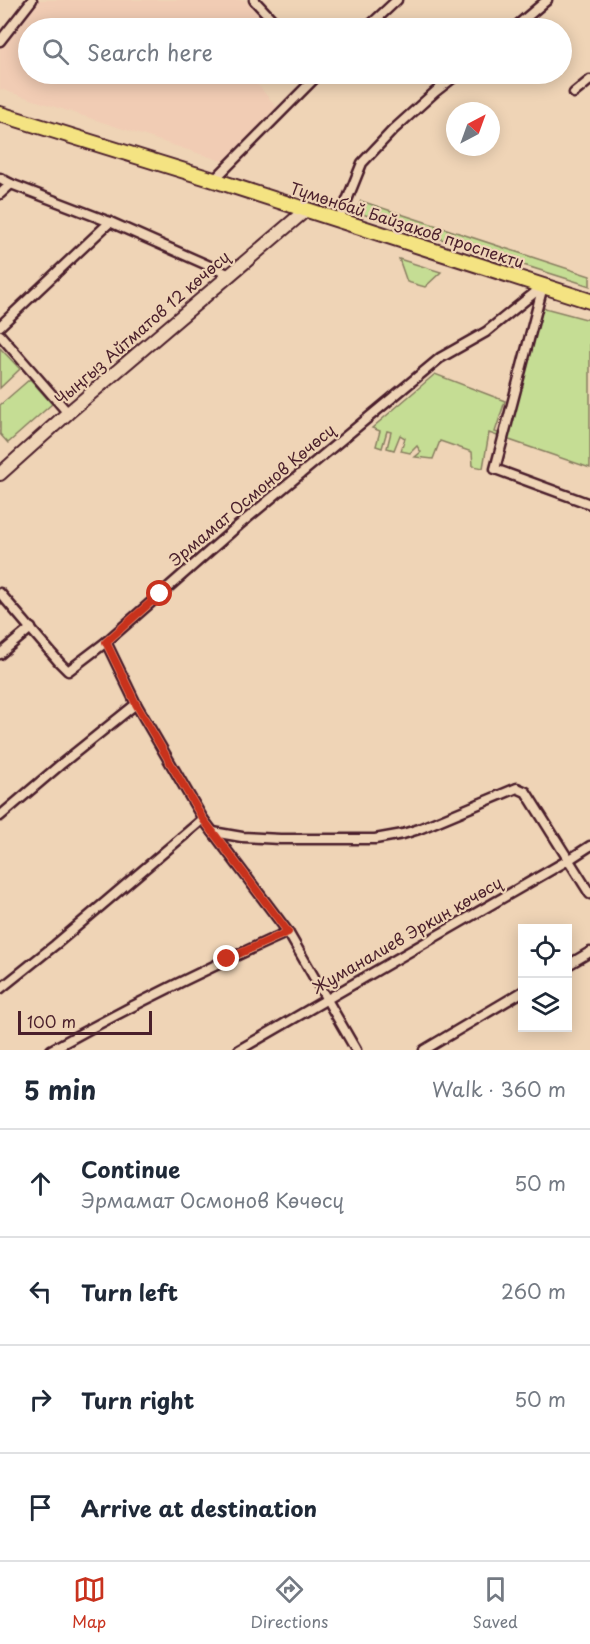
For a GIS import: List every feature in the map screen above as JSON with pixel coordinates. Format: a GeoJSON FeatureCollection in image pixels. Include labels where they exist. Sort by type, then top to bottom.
{"type":"FeatureCollection","features":[{"type":"Feature","properties":{"kind":"highway","name":"Түмөнбай Байзаков проспекти"},"geometry":{"type":"LineString","coordinates":[[0,114],[590,301]]}},
{"type":"Feature","properties":{"kind":"main road","name":"Чыңгыз Айтматов 12 көчөсү"},"geometry":{"type":"LineString","coordinates":[[0,474],[306,210]]}},
{"type":"Feature","properties":{"kind":"street"},"geometry":{"type":"LineString","coordinates":[[0,41],[32,0]]}},
{"type":"Feature","properties":{"kind":"street"},"geometry":{"type":"LineString","coordinates":[[254,0],[271,18]]}},
{"type":"Feature","properties":{"kind":"street"},"geometry":{"type":"LineString","coordinates":[[378,18],[397,0]]}},
{"type":"Feature","properties":{"kind":"street"},"geometry":{"type":"LineString","coordinates":[[525,18],[546,0]]}},
{"type":"Feature","properties":{"kind":"street"},"geometry":{"type":"LineString","coordinates":[[574,93],[590,80]]}},
{"type":"Feature","properties":{"kind":"street"},"geometry":{"type":"LineString","coordinates":[[214,180],[309,84]]}},
{"type":"Feature","properties":{"kind":"street"},"geometry":{"type":"LineString","coordinates":[[339,220],[362,163],[393,130],[445,84]]}},
{"type":"Feature","properties":{"kind":"street"},"geometry":{"type":"LineString","coordinates":[[0,178],[230,274]]}},
{"type":"Feature","properties":{"kind":"street"},"geometry":{"type":"LineString","coordinates":[[0,194],[11,184]]}},
{"type":"Feature","properties":{"kind":"street"},"geometry":{"type":"LineString","coordinates":[[0,326],[110,222]]}},
{"type":"Feature","properties":{"kind":"street"},"geometry":{"type":"LineString","coordinates":[[543,286],[495,469],[590,504]]}},
{"type":"Feature","properties":{"kind":"street","name":"Эрмамат Осмонов Көчөсү"},"geometry":{"type":"LineString","coordinates":[[0,593],[68,671],[106,642],[238,525],[440,358],[486,332],[543,286]]}},
{"type":"Feature","properties":{"kind":"street"},"geometry":{"type":"LineString","coordinates":[[0,335],[68,413]]}},
{"type":"Feature","properties":{"kind":"street"},"geometry":{"type":"LineString","coordinates":[[0,654],[31,628]]}},
{"type":"Feature","properties":{"kind":"street"},"geometry":{"type":"LineString","coordinates":[[106,642],[136,704],[203,819],[288,932],[357,1050]]}},
{"type":"Feature","properties":{"kind":"street"},"geometry":{"type":"LineString","coordinates":[[0,816],[136,704]]}},
{"type":"Feature","properties":{"kind":"street"},"geometry":{"type":"LineString","coordinates":[[213,832],[242,837],[280,839],[375,839],[418,829],[517,788],[526,792],[590,894]]}},
{"type":"Feature","properties":{"kind":"street"},"geometry":{"type":"LineString","coordinates":[[0,988],[55,945],[203,819]]}},
{"type":"Feature","properties":{"kind":"street","name":"Жуманалиев Эркин көчөсү"},"geometry":{"type":"LineString","coordinates":[[239,1050],[570,860],[590,846]]}},
{"type":"Feature","properties":{"kind":"street"},"geometry":{"type":"LineString","coordinates":[[51,1050],[103,1021],[227,959],[288,932]]}},
{"type":"Feature","properties":{"kind":"street"},"geometry":{"type":"LineString","coordinates":[[572,962],[590,952]]}},
{"type":"Feature","properties":{"kind":"street"},"geometry":{"type":"LineString","coordinates":[[424,1050],[518,994]]}},
{"type":"Feature","properties":{"kind":"shaded area"},"geometry":{"type":"Polygon","coordinates":[[[37,0],[245,0],[262,18],[23,18],[37,0]]]}},
{"type":"Feature","properties":{"kind":"shaded area"},"geometry":{"type":"Polygon","coordinates":[[[18,24],[18,84],[257,84],[278,109],[225,162],[0,89],[0,46],[18,24]]]}},
{"type":"Feature","properties":{"kind":"green space"},"geometry":{"type":"Polygon","coordinates":[[[361,201],[590,276],[590,286],[356,212],[361,201]]]}},
{"type":"Feature","properties":{"kind":"green space"},"geometry":{"type":"Polygon","coordinates":[[[399,259],[441,272],[425,287],[407,282],[399,259]]]}},
{"type":"Feature","properties":{"kind":"green space"},"geometry":{"type":"Polygon","coordinates":[[[541,307],[590,320],[590,468],[489,433],[483,468],[473,466],[472,452],[440,441],[433,459],[415,457],[421,452],[417,446],[410,453],[401,451],[405,438],[400,435],[394,450],[387,448],[391,432],[387,431],[382,448],[376,446],[380,431],[372,428],[435,374],[505,401],[495,432],[509,436],[541,307]]]}},
{"type":"Feature","properties":{"kind":"green space"},"geometry":{"type":"Polygon","coordinates":[[[0,348],[20,369],[0,388],[0,348]]]}},
{"type":"Feature","properties":{"kind":"green space"},"geometry":{"type":"Polygon","coordinates":[[[30,379],[52,404],[8,443],[0,434],[0,405],[30,379]]]}},
{"type":"Feature","properties":{"kind":"route"},"geometry":{"type":"LineString","coordinates":[[160,594],[106,642],[136,704],[203,819],[288,932],[227,959]]}}]}
